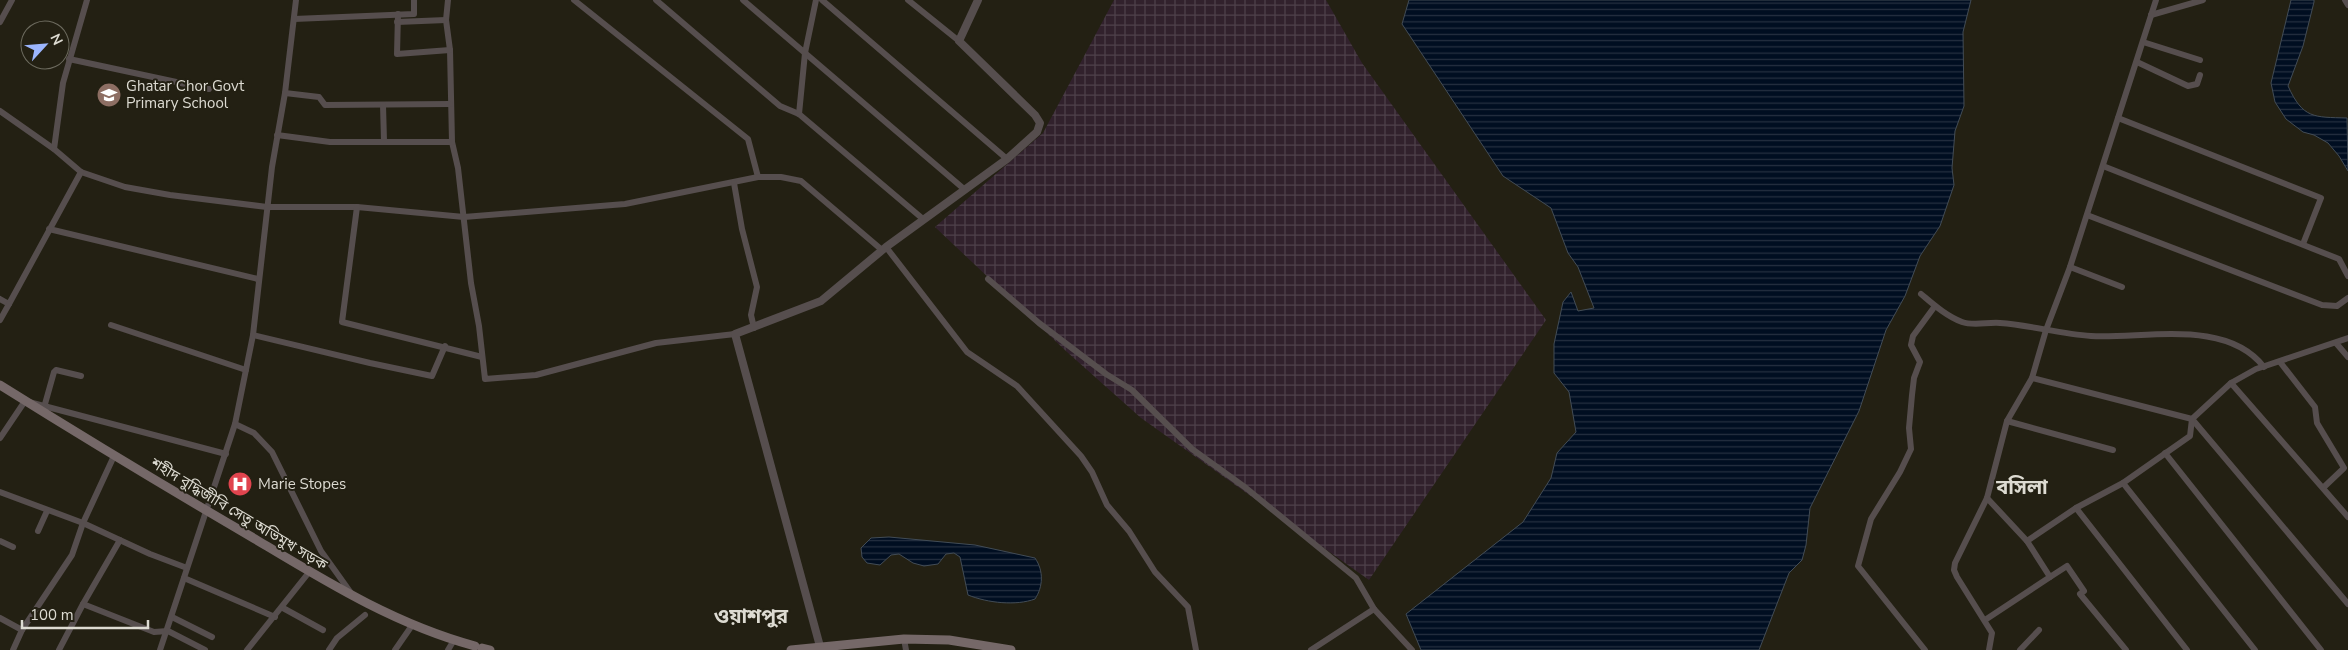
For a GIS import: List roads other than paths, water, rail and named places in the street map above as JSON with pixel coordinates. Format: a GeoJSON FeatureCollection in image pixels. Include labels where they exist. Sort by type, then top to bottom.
{"type":"FeatureCollection","features":[{"type":"Feature","properties":{"kind":"main road","name":"শহীদ বুদ্ধিজীবি সেতু অভিমুখ সড়ক"},"geometry":{"type":"LineString","coordinates":[[0,385],[114,456],[355,598],[413,624],[454,640],[482,648]]}},
{"type":"Feature","properties":{"kind":"main road"},"geometry":{"type":"LineString","coordinates":[[790,650],[904,638],[949,640],[1011,650]]}},
{"type":"Feature","properties":{"kind":"street"},"geometry":{"type":"LineString","coordinates":[[70,56],[87,0]]}},
{"type":"Feature","properties":{"kind":"street"},"geometry":{"type":"LineString","coordinates":[[160,650],[168,631],[205,510],[226,454],[246,370],[253,335],[267,208],[285,93],[296,0]]}},
{"type":"Feature","properties":{"kind":"street"},"geometry":{"type":"LineString","coordinates":[[294,19],[414,14],[414,0]]}},
{"type":"Feature","properties":{"kind":"street"},"geometry":{"type":"LineString","coordinates":[[448,0],[446,20],[450,50],[452,142],[464,216],[471,283],[485,380],[545,373],[656,344],[735,334],[821,300],[884,248],[1007,159],[1037,132],[1040,123],[1035,115],[959,42],[908,0]]}},
{"type":"Feature","properties":{"kind":"street"},"geometry":{"type":"LineString","coordinates":[[574,0],[748,139],[758,177]]}},
{"type":"Feature","properties":{"kind":"street"},"geometry":{"type":"LineString","coordinates":[[656,0],[780,106],[799,114],[923,219]]}},
{"type":"Feature","properties":{"kind":"street"},"geometry":{"type":"LineString","coordinates":[[743,0],[964,189]]}},
{"type":"Feature","properties":{"kind":"street"},"geometry":{"type":"LineString","coordinates":[[799,114],[805,53],[816,0]]}},
{"type":"Feature","properties":{"kind":"street"},"geometry":{"type":"LineString","coordinates":[[822,0],[1007,159]]}},
{"type":"Feature","properties":{"kind":"street"},"geometry":{"type":"LineString","coordinates":[[959,42],[978,0]]}},
{"type":"Feature","properties":{"kind":"street"},"geometry":{"type":"LineString","coordinates":[[1989,650],[1992,633],[1954,570],[1955,563],[1986,498],[2007,421],[2032,378],[2046,330],[2070,267],[2156,0]]}},
{"type":"Feature","properties":{"kind":"street"},"geometry":{"type":"LineString","coordinates":[[2150,15],[2204,0]]}},
{"type":"Feature","properties":{"kind":"street"},"geometry":{"type":"LineString","coordinates":[[2345,0],[2348,5]]}},
{"type":"Feature","properties":{"kind":"street"},"geometry":{"type":"LineString","coordinates":[[0,22],[10,1]]}},
{"type":"Feature","properties":{"kind":"street"},"geometry":{"type":"LineString","coordinates":[[398,14],[397,54],[450,50]]}},
{"type":"Feature","properties":{"kind":"street"},"geometry":{"type":"LineString","coordinates":[[397,22],[446,20]]}},
{"type":"Feature","properties":{"kind":"street"},"geometry":{"type":"LineString","coordinates":[[2143,42],[2200,60]]}},
{"type":"Feature","properties":{"kind":"street"},"geometry":{"type":"LineString","coordinates":[[70,59],[209,89]]}},
{"type":"Feature","properties":{"kind":"street"},"geometry":{"type":"LineString","coordinates":[[2137,62],[2188,86],[2197,84],[2200,75]]}},
{"type":"Feature","properties":{"kind":"street"},"geometry":{"type":"LineString","coordinates":[[54,149],[66,70]]}},
{"type":"Feature","properties":{"kind":"street"},"geometry":{"type":"LineString","coordinates":[[285,93],[319,96],[325,106],[450,104]]}},
{"type":"Feature","properties":{"kind":"street"},"geometry":{"type":"LineString","coordinates":[[383,105],[384,141]]}},
{"type":"Feature","properties":{"kind":"street"},"geometry":{"type":"LineString","coordinates":[[0,111],[54,149],[80,172],[125,187],[170,196],[267,208],[357,207],[464,216],[625,204],[758,177],[782,177],[801,181],[884,248],[967,352],[1017,386],[1081,456],[1092,472],[1107,505],[1129,531],[1155,572],[1188,607],[1196,650]]}},
{"type":"Feature","properties":{"kind":"street"},"geometry":{"type":"LineString","coordinates":[[2118,118],[2321,198],[2303,244]]}},
{"type":"Feature","properties":{"kind":"street"},"geometry":{"type":"LineString","coordinates":[[278,135],[330,142],[452,142]]}},
{"type":"Feature","properties":{"kind":"street"},"geometry":{"type":"LineString","coordinates":[[2103,166],[2339,259],[2348,276]]}},
{"type":"Feature","properties":{"kind":"street"},"geometry":{"type":"LineString","coordinates":[[0,320],[80,172]]}},
{"type":"Feature","properties":{"kind":"street"},"geometry":{"type":"LineString","coordinates":[[734,183],[742,229],[757,287],[751,315],[754,328]]}},
{"type":"Feature","properties":{"kind":"street"},"geometry":{"type":"LineString","coordinates":[[357,207],[342,322],[482,356]]}},
{"type":"Feature","properties":{"kind":"street"},"geometry":{"type":"LineString","coordinates":[[2087,215],[2322,305],[2337,306],[2348,298]]}},
{"type":"Feature","properties":{"kind":"street"},"geometry":{"type":"LineString","coordinates":[[49,229],[258,279]]}},
{"type":"Feature","properties":{"kind":"street"},"geometry":{"type":"LineString","coordinates":[[2070,267],[2122,287]]}},
{"type":"Feature","properties":{"kind":"street"},"geometry":{"type":"LineString","coordinates":[[988,279],[1040,323],[1106,374],[1132,390],[1192,449],[1246,488],[1356,578],[1374,609],[1412,650]]}},
{"type":"Feature","properties":{"kind":"street"},"geometry":{"type":"LineString","coordinates":[[1921,294],[1935,306],[1963,323],[1999,322],[2091,336],[2198,336],[2230,342],[2254,354],[2264,367]]}},
{"type":"Feature","properties":{"kind":"street"},"geometry":{"type":"LineString","coordinates":[[0,299],[9,304]]}},
{"type":"Feature","properties":{"kind":"street"},"geometry":{"type":"LineString","coordinates":[[1925,650],[1858,566],[1870,519],[1900,472],[1910,449],[1909,428],[1914,378],[1920,362],[1912,344],[1913,336],[1935,306]]}},
{"type":"Feature","properties":{"kind":"street"},"geometry":{"type":"LineString","coordinates":[[111,325],[246,370]]}},
{"type":"Feature","properties":{"kind":"street"},"geometry":{"type":"LineString","coordinates":[[735,334],[821,648]]}},
{"type":"Feature","properties":{"kind":"street"},"geometry":{"type":"LineString","coordinates":[[253,335],[432,376],[446,346]]}},
{"type":"Feature","properties":{"kind":"street"},"geometry":{"type":"LineString","coordinates":[[2027,541],[2076,508],[2123,484],[2190,436],[2192,419],[2231,383],[2256,369],[2348,338]]}},
{"type":"Feature","properties":{"kind":"street"},"geometry":{"type":"LineString","coordinates":[[2336,343],[2348,357]]}},
{"type":"Feature","properties":{"kind":"street"},"geometry":{"type":"LineString","coordinates":[[2280,362],[2315,407],[2317,423],[2344,468],[2324,487]]}},
{"type":"Feature","properties":{"kind":"street"},"geometry":{"type":"LineString","coordinates":[[45,404],[56,370],[81,376]]}},
{"type":"Feature","properties":{"kind":"street"},"geometry":{"type":"LineString","coordinates":[[2032,378],[2192,419],[2348,604]]}},
{"type":"Feature","properties":{"kind":"street"},"geometry":{"type":"LineString","coordinates":[[2231,383],[2324,487],[2348,517]]}},
{"type":"Feature","properties":{"kind":"street"},"geometry":{"type":"LineString","coordinates":[[0,438],[25,400],[226,454]]}},
{"type":"Feature","properties":{"kind":"street"},"geometry":{"type":"LineString","coordinates":[[2007,421],[2113,450]]}},
{"type":"Feature","properties":{"kind":"street"},"geometry":{"type":"LineString","coordinates":[[234,424],[254,433],[272,452],[321,551],[355,598]]}},
{"type":"Feature","properties":{"kind":"street"},"geometry":{"type":"LineString","coordinates":[[2164,453],[2321,650]]}},
{"type":"Feature","properties":{"kind":"street"},"geometry":{"type":"LineString","coordinates":[[12,650],[22,630],[72,555],[83,523],[114,456]]}},
{"type":"Feature","properties":{"kind":"street"},"geometry":{"type":"LineString","coordinates":[[2123,484],[2254,650]]}},
{"type":"Feature","properties":{"kind":"street"},"geometry":{"type":"LineString","coordinates":[[0,492],[83,523],[150,554],[187,568]]}},
{"type":"Feature","properties":{"kind":"street"},"geometry":{"type":"LineString","coordinates":[[1986,498],[2027,541],[2050,577]]}},
{"type":"Feature","properties":{"kind":"street"},"geometry":{"type":"LineString","coordinates":[[2076,508],[2187,650]]}},
{"type":"Feature","properties":{"kind":"street"},"geometry":{"type":"LineString","coordinates":[[38,531],[47,511]]}},
{"type":"Feature","properties":{"kind":"street"},"geometry":{"type":"LineString","coordinates":[[59,650],[120,540]]}},
{"type":"Feature","properties":{"kind":"street"},"geometry":{"type":"LineString","coordinates":[[0,541],[13,547]]}},
{"type":"Feature","properties":{"kind":"street"},"geometry":{"type":"LineString","coordinates":[[1985,620],[2067,566],[2084,590],[2080,594],[2126,650]]}},
{"type":"Feature","properties":{"kind":"street"},"geometry":{"type":"LineString","coordinates":[[247,650],[283,608],[310,572]]}},
{"type":"Feature","properties":{"kind":"street"},"geometry":{"type":"LineString","coordinates":[[184,578],[275,617]]}},
{"type":"Feature","properties":{"kind":"street"},"geometry":{"type":"LineString","coordinates":[[83,604],[154,632],[168,631],[205,650]]}},
{"type":"Feature","properties":{"kind":"street"},"geometry":{"type":"LineString","coordinates":[[283,608],[323,630]]}},
{"type":"Feature","properties":{"kind":"street"},"geometry":{"type":"LineString","coordinates":[[1311,650],[1374,609]]}},
{"type":"Feature","properties":{"kind":"street"},"geometry":{"type":"LineString","coordinates":[[329,650],[337,638],[366,615]]}},
{"type":"Feature","properties":{"kind":"street"},"geometry":{"type":"LineString","coordinates":[[172,617],[212,637]]}},
{"type":"Feature","properties":{"kind":"street"},"geometry":{"type":"LineString","coordinates":[[0,618],[22,630]]}},
{"type":"Feature","properties":{"kind":"street"},"geometry":{"type":"LineString","coordinates":[[395,650],[413,624]]}},
{"type":"Feature","properties":{"kind":"street"},"geometry":{"type":"LineString","coordinates":[[2020,650],[2039,630]]}},
{"type":"Feature","properties":{"kind":"street"},"geometry":{"type":"LineString","coordinates":[[904,638],[906,650]]}},
{"type":"Feature","properties":{"kind":"street"},"geometry":{"type":"LineString","coordinates":[[448,650],[454,640]]}},
{"type":"Feature","properties":{"kind":"water"},"geometry":{"type":"Polygon","coordinates":[[[1409,0],[1971,0],[1963,32],[1964,106],[1955,131],[1952,168],[1954,185],[1940,226],[1920,256],[1905,296],[1886,330],[1859,411],[1810,508],[1806,545],[1802,560],[1789,573],[1759,650],[1421,650],[1406,614],[1523,522],[1551,478],[1557,453],[1576,432],[1569,392],[1554,373],[1554,344],[1563,302],[1571,292],[1578,311],[1594,308],[1578,267],[1568,253],[1551,208],[1503,176],[1402,24],[1409,0]]]}},
{"type":"Feature","properties":{"kind":"water"},"geometry":{"type":"Polygon","coordinates":[[[2291,0],[2314,0],[2314,2],[2303,46],[2288,86],[2299,105],[2311,114],[2347,118],[2348,171],[2328,143],[2314,135],[2303,132],[2286,119],[2275,102],[2271,83],[2291,0]]]}},
{"type":"Feature","properties":{"kind":"water"},"geometry":{"type":"Polygon","coordinates":[[[889,537],[975,545],[1035,558],[1041,574],[1040,589],[1035,599],[1011,603],[993,602],[968,595],[960,557],[954,553],[946,554],[938,564],[924,566],[913,563],[899,554],[891,555],[880,565],[867,563],[862,557],[861,548],[871,538],[889,537]]]}},
{"type":"Feature","properties":{"kind":"place","name":"Ghatar Chor Govt Primary School"},"geometry":{"type":"Point","coordinates":[109,95]}},
{"type":"Feature","properties":{"kind":"place","name":"Marie Stopes"},"geometry":{"type":"Point","coordinates":[240,484]}},
{"type":"Feature","properties":{"kind":"district","name":"বসিলা"},"geometry":{"type":"Point","coordinates":[2022,487]}},
{"type":"Feature","properties":{"kind":"district","name":"ওয়াশপুর"},"geometry":{"type":"Point","coordinates":[751,616]}}]}
